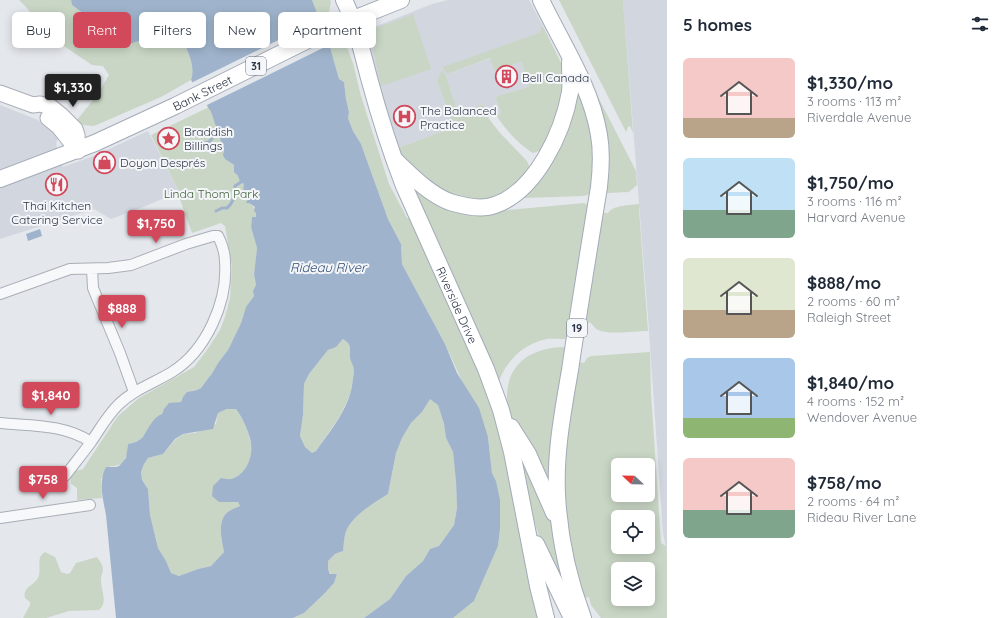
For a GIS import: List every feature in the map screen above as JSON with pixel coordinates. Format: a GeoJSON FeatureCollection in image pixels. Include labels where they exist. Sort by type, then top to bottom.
{"type":"FeatureCollection","features":[{"type":"Feature","properties":{"kind":"main road","name":"Riverside Drive"},"geometry":{"type":"LineString","coordinates":[[344,0],[349,12]]}},
{"type":"Feature","properties":{"kind":"main road","name":"Bank Street"},"geometry":{"type":"LineString","coordinates":[[370,12],[401,0]]}},
{"type":"Feature","properties":{"kind":"main road","name":"19"},"geometry":{"type":"LineString","coordinates":[[541,0],[590,98],[600,136],[600,187],[567,386],[557,457],[556,492],[559,526],[578,614]]}},
{"type":"Feature","properties":{"kind":"main road"},"geometry":{"type":"LineString","coordinates":[[552,21],[553,0]]}},
{"type":"Feature","properties":{"kind":"main road","name":"Bank Street"},"geometry":{"type":"LineString","coordinates":[[0,179],[78,150],[175,106],[292,48]]}},
{"type":"Feature","properties":{"kind":"main road","name":"Riverside Drive"},"geometry":{"type":"LineString","coordinates":[[360,48],[384,132],[394,159],[407,192],[486,369],[501,410],[510,445],[538,586],[546,618]]}},
{"type":"Feature","properties":{"kind":"main road"},"geometry":{"type":"LineString","coordinates":[[394,159],[431,191],[452,202],[470,206],[487,207],[510,198],[519,192],[532,178],[555,139],[570,91],[569,54]]}},
{"type":"Feature","properties":{"kind":"main road"},"geometry":{"type":"LineString","coordinates":[[501,410],[528,454],[559,526]]}},
{"type":"Feature","properties":{"kind":"main road"},"geometry":{"type":"LineString","coordinates":[[526,525],[578,614],[590,618]]}},
{"type":"Feature","properties":{"kind":"street"},"geometry":{"type":"LineString","coordinates":[[0,93],[33,106],[40,104],[51,107],[70,124],[77,135],[78,150]]}},
{"type":"Feature","properties":{"kind":"street"},"geometry":{"type":"LineString","coordinates":[[0,294],[70,269],[92,269],[131,265],[186,244],[213,236],[218,236],[223,248],[225,278],[222,295],[218,309],[200,346],[188,360],[172,372],[134,392],[110,413],[91,442],[65,476]]}},
{"type":"Feature","properties":{"kind":"street"},"geometry":{"type":"LineString","coordinates":[[92,269],[93,288],[134,392]]}},
{"type":"Feature","properties":{"kind":"street"},"geometry":{"type":"LineString","coordinates":[[0,423],[60,428],[84,437],[91,442]]}},
{"type":"Feature","properties":{"kind":"street"},"geometry":{"type":"LineString","coordinates":[[0,518],[90,505]]}},
{"type":"Feature","properties":{"kind":"shaded area"},"geometry":{"type":"Polygon","coordinates":[[[448,0],[529,0],[543,26],[539,33],[447,74],[491,58],[495,71],[521,62],[530,86],[495,97],[501,113],[488,117],[483,104],[458,113],[446,76],[437,81],[454,127],[398,148],[389,126],[370,48],[376,48],[376,26],[432,4],[448,0]]]}},
{"type":"Feature","properties":{"kind":"shaded area"},"geometry":{"type":"Polygon","coordinates":[[[623,0],[667,0],[667,555],[663,532],[623,0]]]}},
{"type":"Feature","properties":{"kind":"shaded area"},"geometry":{"type":"Polygon","coordinates":[[[0,105],[48,124],[58,134],[56,144],[63,167],[96,155],[148,131],[179,192],[111,219],[94,209],[0,239],[0,105]]]}},
{"type":"Feature","properties":{"kind":"green space"},"geometry":{"type":"Polygon","coordinates":[[[19,0],[71,0],[72,5],[82,12],[73,12],[73,48],[131,48],[131,43],[139,41],[139,48],[186,48],[193,65],[191,80],[161,97],[94,126],[83,125],[77,120],[97,95],[109,75],[103,66],[92,65],[65,47],[65,12],[30,12],[19,0]]]}},
{"type":"Feature","properties":{"kind":"green space"},"geometry":{"type":"Polygon","coordinates":[[[312,0],[330,0],[329,12],[316,12],[312,0]]]}},
{"type":"Feature","properties":{"kind":"green space"},"geometry":{"type":"Polygon","coordinates":[[[559,0],[623,0],[633,133],[630,126],[626,132],[559,0]]]}},
{"type":"Feature","properties":{"kind":"green space"},"geometry":{"type":"Polygon","coordinates":[[[413,14],[431,69],[381,86],[373,48],[376,48],[376,28],[413,14]]]}},
{"type":"Feature","properties":{"kind":"green space"},"geometry":{"type":"Polygon","coordinates":[[[543,26],[563,67],[564,103],[542,150],[533,153],[513,136],[496,115],[501,113],[495,97],[530,86],[521,62],[495,71],[490,58],[447,74],[443,67],[539,33],[543,26]]]}},
{"type":"Feature","properties":{"kind":"green space"},"geometry":{"type":"Polygon","coordinates":[[[330,48],[347,48],[389,184],[407,218],[411,218],[496,412],[539,618],[453,618],[474,601],[498,546],[500,529],[496,481],[492,473],[488,437],[445,344],[402,264],[401,244],[388,219],[361,144],[353,131],[348,118],[349,112],[344,82],[339,79],[330,48]]]}},
{"type":"Feature","properties":{"kind":"green space"},"geometry":{"type":"Polygon","coordinates":[[[442,70],[446,76],[458,113],[483,104],[489,119],[500,133],[527,161],[530,168],[529,175],[505,194],[485,200],[473,201],[446,194],[407,164],[401,155],[398,148],[454,127],[437,81],[442,70]]]}},
{"type":"Feature","properties":{"kind":"green space"},"geometry":{"type":"Polygon","coordinates":[[[576,85],[586,102],[595,157],[591,194],[583,196],[525,198],[524,195],[576,85]]]}},
{"type":"Feature","properties":{"kind":"green space"},"geometry":{"type":"Polygon","coordinates":[[[595,91],[636,171],[637,185],[629,192],[606,192],[595,91]]]}},
{"type":"Feature","properties":{"kind":"green space","name":"Linda Thom Park"},"geometry":{"type":"Polygon","coordinates":[[[209,107],[220,136],[225,159],[234,165],[234,172],[238,176],[240,182],[244,184],[245,194],[248,201],[255,208],[256,212],[256,217],[252,217],[251,227],[257,248],[254,277],[256,285],[254,296],[243,316],[228,350],[201,388],[190,391],[181,402],[167,407],[140,440],[128,444],[127,456],[123,462],[115,466],[110,466],[101,479],[102,498],[77,500],[77,488],[71,484],[71,476],[73,472],[83,469],[118,416],[139,398],[194,367],[220,330],[225,317],[230,298],[232,266],[225,226],[221,223],[192,233],[178,194],[179,192],[151,135],[209,107]]]}},
{"type":"Feature","properties":{"kind":"green space"},"geometry":{"type":"Polygon","coordinates":[[[412,186],[498,211],[584,203],[589,206],[569,338],[538,341],[524,349],[512,359],[497,382],[412,186]]]}},
{"type":"Feature","properties":{"kind":"green space"},"geometry":{"type":"Polygon","coordinates":[[[640,204],[639,209],[648,331],[616,333],[598,330],[589,322],[587,324],[585,316],[601,219],[604,213],[608,213],[614,208],[640,204]]]}},
{"type":"Feature","properties":{"kind":"green space"},"geometry":{"type":"Polygon","coordinates":[[[343,339],[350,347],[350,358],[354,375],[351,388],[339,416],[316,451],[312,453],[305,448],[300,436],[303,415],[304,384],[309,374],[328,350],[336,347],[343,339]]]}},
{"type":"Feature","properties":{"kind":"green space"},"geometry":{"type":"Polygon","coordinates":[[[562,347],[566,348],[554,442],[568,591],[540,539],[533,518],[507,403],[507,390],[510,379],[514,370],[521,362],[538,351],[562,347]]]}},
{"type":"Feature","properties":{"kind":"green space"},"geometry":{"type":"Polygon","coordinates":[[[650,352],[651,393],[661,543],[666,546],[667,555],[667,618],[601,618],[591,605],[589,597],[584,598],[579,582],[568,534],[564,502],[563,469],[567,429],[579,362],[584,363],[587,358],[591,356],[650,352]]]}},
{"type":"Feature","properties":{"kind":"green space"},"geometry":{"type":"Polygon","coordinates":[[[430,398],[438,405],[444,424],[446,438],[453,452],[457,508],[454,525],[439,546],[430,549],[423,561],[406,576],[390,599],[364,618],[293,618],[304,613],[334,583],[337,574],[331,574],[328,569],[328,561],[335,554],[343,551],[346,531],[355,518],[388,494],[396,453],[402,438],[411,423],[422,412],[430,398]]]}},
{"type":"Feature","properties":{"kind":"green space"},"geometry":{"type":"Polygon","coordinates":[[[227,409],[236,409],[244,423],[250,439],[251,455],[249,463],[245,470],[233,479],[240,506],[227,513],[222,520],[221,534],[224,552],[211,566],[179,576],[171,573],[158,548],[150,515],[148,489],[142,480],[141,472],[148,458],[163,454],[175,440],[183,434],[195,433],[216,424],[218,413],[227,409]]]}},
{"type":"Feature","properties":{"kind":"green space"},"geometry":{"type":"Polygon","coordinates":[[[45,552],[55,557],[61,572],[67,574],[70,573],[76,563],[97,557],[102,564],[103,569],[101,582],[104,599],[102,607],[99,610],[69,611],[46,618],[23,618],[30,605],[30,602],[25,598],[26,591],[38,578],[40,559],[42,554],[45,552]]]}},
{"type":"Feature","properties":{"kind":"water","name":"Rideau River"},"geometry":{"type":"Polygon","coordinates":[[[71,0],[312,0],[317,12],[278,12],[278,48],[330,48],[339,79],[344,82],[349,112],[348,118],[353,131],[361,144],[388,219],[401,244],[402,264],[445,344],[457,373],[479,408],[488,437],[492,473],[496,481],[500,500],[500,529],[498,546],[474,601],[453,618],[364,618],[390,599],[406,576],[423,561],[430,549],[439,546],[454,525],[457,508],[453,452],[446,438],[444,424],[438,405],[430,399],[422,412],[411,423],[402,438],[396,453],[388,494],[355,518],[347,529],[343,551],[335,554],[328,561],[328,569],[330,574],[337,574],[334,583],[304,613],[293,618],[116,618],[106,515],[102,491],[102,479],[106,467],[119,466],[126,458],[128,444],[136,442],[143,437],[153,420],[162,414],[169,403],[181,402],[187,392],[201,388],[228,350],[241,323],[246,307],[254,296],[253,291],[256,285],[254,275],[257,248],[251,227],[252,217],[256,217],[256,213],[254,211],[255,207],[249,203],[246,203],[248,199],[243,191],[244,184],[240,182],[238,176],[234,172],[234,165],[225,159],[223,155],[224,150],[211,112],[191,80],[193,70],[186,48],[206,48],[206,12],[139,12],[139,41],[131,43],[131,12],[82,12],[72,5],[71,0]],[[343,339],[336,347],[328,350],[309,374],[304,384],[303,415],[300,436],[305,447],[312,453],[316,451],[340,417],[349,398],[354,370],[350,358],[350,347],[343,339]],[[227,409],[218,413],[213,429],[183,434],[175,439],[163,454],[148,458],[141,472],[142,480],[148,489],[150,515],[158,548],[171,573],[179,576],[211,566],[224,552],[221,534],[222,520],[227,513],[240,506],[238,502],[219,502],[212,496],[213,486],[221,478],[231,479],[239,475],[247,466],[251,455],[250,438],[236,409],[227,409]]]}},
{"type":"Feature","properties":{"kind":"water"},"geometry":{"type":"Polygon","coordinates":[[[40,229],[42,236],[28,241],[26,234],[40,229]]]}},
{"type":"Feature","properties":{"kind":"pier"},"geometry":{"type":"Polygon","coordinates":[[[278,40],[278,48],[323,48],[205,106],[191,83],[262,48],[270,48],[270,44],[278,40]]]}},
{"type":"Feature","properties":{"kind":"waterway"},"geometry":{"type":"LineString","coordinates":[[197,145],[209,142],[214,136],[219,134]]}},
{"type":"Feature","properties":{"kind":"waterway"},"geometry":{"type":"LineString","coordinates":[[216,211],[222,208],[227,208],[231,204],[234,198],[235,186],[241,182]]}},
{"type":"Feature","properties":{"kind":"place","name":"Bell Canada"},"geometry":{"type":"Point","coordinates":[507,77]}},
{"type":"Feature","properties":{"kind":"place","name":"The Balanced Practice"},"geometry":{"type":"Point","coordinates":[405,117]}},
{"type":"Feature","properties":{"kind":"place","name":"Braddish Billings"},"geometry":{"type":"Point","coordinates":[169,138]}},
{"type":"Feature","properties":{"kind":"place","name":"Doyon Després"},"geometry":{"type":"Point","coordinates":[105,162]}},
{"type":"Feature","properties":{"kind":"place","name":"Thai Kitchen Catering Service"},"geometry":{"type":"Point","coordinates":[57,184]}}]}
